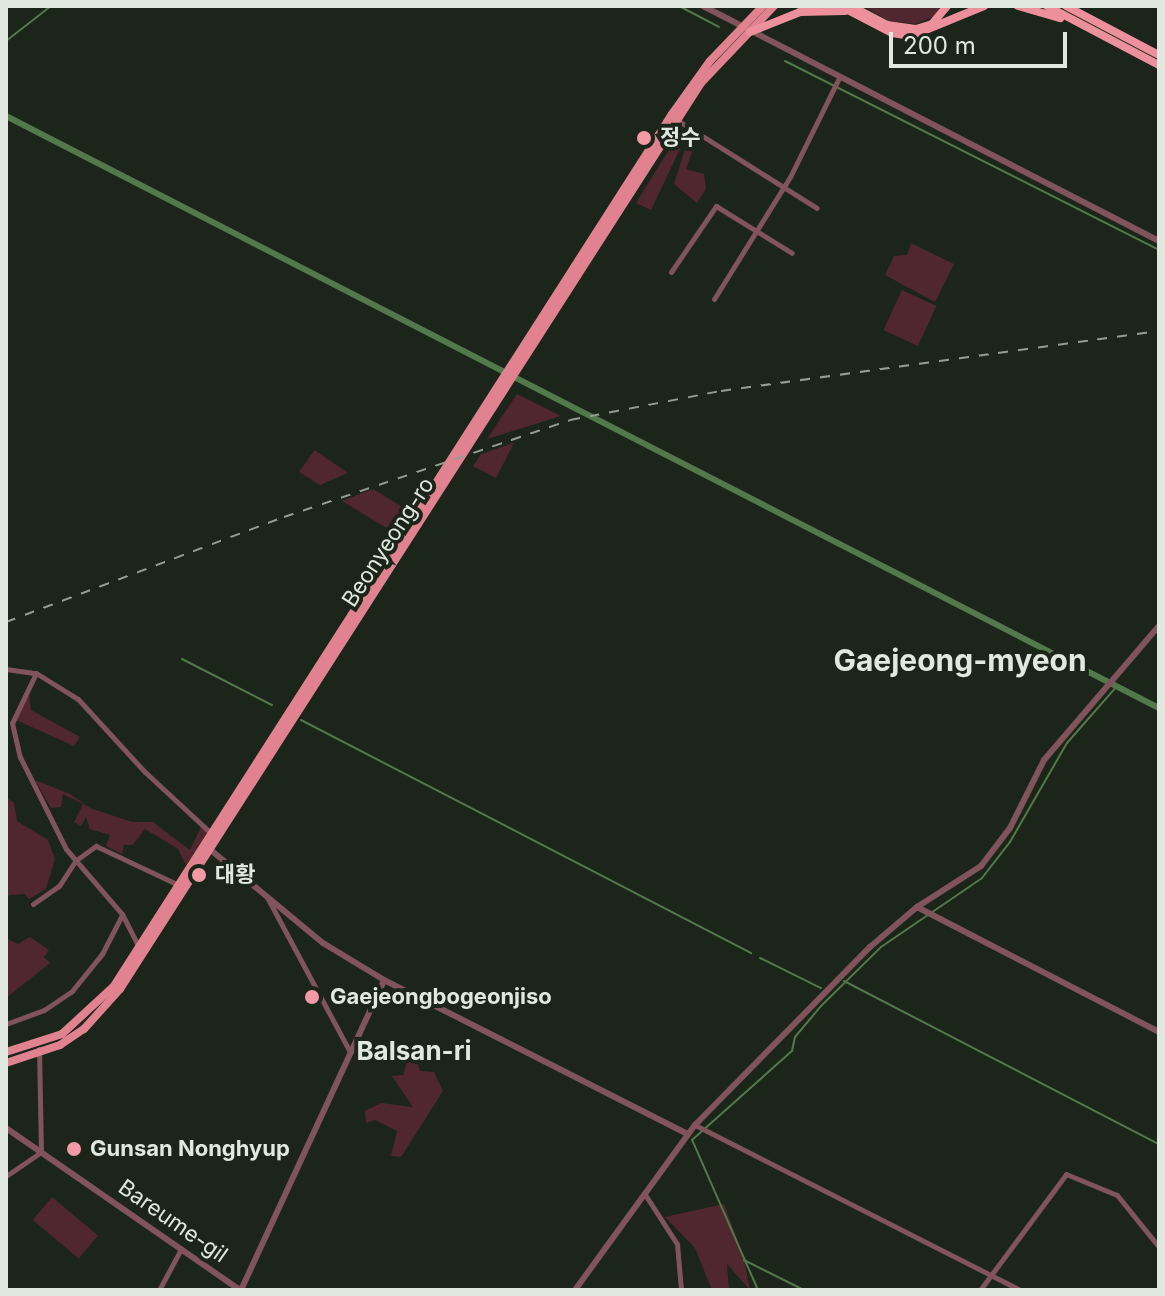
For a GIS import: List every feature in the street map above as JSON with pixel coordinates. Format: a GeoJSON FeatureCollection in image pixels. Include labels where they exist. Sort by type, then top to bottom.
{"type":"FeatureCollection","features":[{"type":"Feature","properties":{"kind":"highway"},"geometry":{"type":"LineString","coordinates":[[746,30],[800,12],[849,7],[887,25],[916,29],[932,24],[947,6]]}},
{"type":"Feature","properties":{"kind":"highway"},"geometry":{"type":"LineString","coordinates":[[849,7],[892,33],[911,36],[984,6]]}},
{"type":"Feature","properties":{"kind":"highway"},"geometry":{"type":"LineString","coordinates":[[1018,6],[1088,27]]}},
{"type":"Feature","properties":{"kind":"highway"},"geometry":{"type":"LineString","coordinates":[[1047,6],[1159,65]]}},
{"type":"Feature","properties":{"kind":"highway"},"geometry":{"type":"LineString","coordinates":[[1066,6],[1159,55]]}},
{"type":"Feature","properties":{"kind":"highway"},"geometry":{"type":"LineString","coordinates":[[1078,6],[1116,32]]}},
{"type":"Feature","properties":{"kind":"main road","name":"Beonyeong-ro"},"geometry":{"type":"LineString","coordinates":[[517,366],[701,83],[763,6]]}},
{"type":"Feature","properties":{"kind":"main road","name":"Beonyeong-ro"},"geometry":{"type":"LineString","coordinates":[[6,1063],[40,1055],[101,1013],[212,851],[509,380],[672,114],[746,30],[774,6]]}},
{"type":"Feature","properties":{"kind":"main road","name":"Beonyeong-ro"},"geometry":{"type":"LineString","coordinates":[[6,1052],[62,1034],[101,1002],[509,380]]}},
{"type":"Feature","properties":{"kind":"street"},"geometry":{"type":"LineString","coordinates":[[703,6],[838,79],[1159,241]]}},
{"type":"Feature","properties":{"kind":"street"},"geometry":{"type":"LineString","coordinates":[[714,299],[783,186],[838,79]]}},
{"type":"Feature","properties":{"kind":"street"},"geometry":{"type":"LineString","coordinates":[[677,120],[817,208]]}},
{"type":"Feature","properties":{"kind":"street"},"geometry":{"type":"LineString","coordinates":[[671,272],[716,206],[792,253]]}},
{"type":"Feature","properties":{"kind":"street"},"geometry":{"type":"LineString","coordinates":[[575,1290],[688,1134],[701,1128],[845,971],[920,909],[968,877],[991,854],[1044,760],[1159,626]]}},
{"type":"Feature","properties":{"kind":"street"},"geometry":{"type":"LineString","coordinates":[[6,669],[36,673],[78,699],[145,772],[209,827],[212,851],[323,943],[384,980],[688,1134]]}},
{"type":"Feature","properties":{"kind":"street"},"geometry":{"type":"LineString","coordinates":[[36,673],[22,697],[13,733],[20,757],[75,861],[122,914],[139,948]]}},
{"type":"Feature","properties":{"kind":"street"},"geometry":{"type":"LineString","coordinates":[[33,904],[59,886],[75,861],[96,846],[180,885]]}},
{"type":"Feature","properties":{"kind":"street"},"geometry":{"type":"LineString","coordinates":[[268,899],[350,1052]]}},
{"type":"Feature","properties":{"kind":"street"},"geometry":{"type":"LineString","coordinates":[[920,909],[1159,1032]]}},
{"type":"Feature","properties":{"kind":"street"},"geometry":{"type":"LineString","coordinates":[[6,1024],[44,1010],[72,991],[102,954],[122,914]]}},
{"type":"Feature","properties":{"kind":"street"},"geometry":{"type":"LineString","coordinates":[[240,1290],[384,980]]}},
{"type":"Feature","properties":{"kind":"street"},"geometry":{"type":"LineString","coordinates":[[6,1176],[41,1152],[38,1044]]}},
{"type":"Feature","properties":{"kind":"street","name":"Bareume-gil"},"geometry":{"type":"LineString","coordinates":[[6,1128],[240,1290]]}},
{"type":"Feature","properties":{"kind":"street"},"geometry":{"type":"LineString","coordinates":[[701,1128],[1020,1290]]}},
{"type":"Feature","properties":{"kind":"street"},"geometry":{"type":"LineString","coordinates":[[980,1290],[1066,1174],[1117,1195],[1159,1247]]}},
{"type":"Feature","properties":{"kind":"street"},"geometry":{"type":"LineString","coordinates":[[643,1193],[677,1244],[681,1290]]}},
{"type":"Feature","properties":{"kind":"street"},"geometry":{"type":"LineString","coordinates":[[159,1290],[182,1248]]}},
{"type":"Feature","properties":{"kind":"shaded area"},"geometry":{"type":"Polygon","coordinates":[[[863,6],[940,6],[937,15],[916,24],[889,21],[863,6]]]}},
{"type":"Feature","properties":{"kind":"shaded area"},"geometry":{"type":"Polygon","coordinates":[[[680,132],[681,147],[651,210],[636,203],[680,132]]]}},
{"type":"Feature","properties":{"kind":"shaded area"},"geometry":{"type":"Polygon","coordinates":[[[689,136],[694,146],[686,169],[704,174],[706,189],[697,203],[674,184],[689,136]]]}},
{"type":"Feature","properties":{"kind":"shaded area"},"geometry":{"type":"Polygon","coordinates":[[[911,243],[954,264],[935,302],[885,275],[894,256],[907,255],[911,243]]]}},
{"type":"Feature","properties":{"kind":"shaded area"},"geometry":{"type":"Polygon","coordinates":[[[902,290],[936,306],[918,346],[883,330],[902,290]]]}},
{"type":"Feature","properties":{"kind":"shaded area"},"geometry":{"type":"Polygon","coordinates":[[[517,394],[561,416],[487,439],[517,394]]]}},
{"type":"Feature","properties":{"kind":"shaded area"},"geometry":{"type":"Polygon","coordinates":[[[514,443],[496,478],[473,466],[481,454],[514,443]]]}},
{"type":"Feature","properties":{"kind":"shaded area"},"geometry":{"type":"Polygon","coordinates":[[[314,451],[348,473],[320,485],[299,472],[314,451]]]}},
{"type":"Feature","properties":{"kind":"shaded area"},"geometry":{"type":"Polygon","coordinates":[[[373,489],[407,510],[393,532],[342,501],[373,489]]]}},
{"type":"Feature","properties":{"kind":"shaded area"},"geometry":{"type":"Polygon","coordinates":[[[29,694],[31,710],[80,737],[74,746],[16,720],[29,694]]]}},
{"type":"Feature","properties":{"kind":"shaded area"},"geometry":{"type":"Polygon","coordinates":[[[35,780],[70,794],[90,808],[132,822],[153,822],[190,850],[202,825],[208,832],[186,865],[178,849],[145,829],[133,845],[124,845],[122,854],[106,846],[110,835],[90,829],[86,817],[81,826],[74,822],[83,804],[63,794],[61,807],[51,808],[35,780]]]}},
{"type":"Feature","properties":{"kind":"shaded area"},"geometry":{"type":"Polygon","coordinates":[[[6,797],[14,803],[17,821],[48,840],[55,859],[46,889],[29,899],[25,894],[9,895],[6,902],[6,797]]]}},
{"type":"Feature","properties":{"kind":"shaded area"},"geometry":{"type":"Polygon","coordinates":[[[30,937],[49,950],[44,957],[50,963],[6,998],[6,938],[18,944],[30,937]]]}},
{"type":"Feature","properties":{"kind":"shaded area"},"geometry":{"type":"Polygon","coordinates":[[[407,1062],[417,1062],[420,1071],[434,1072],[443,1091],[401,1157],[391,1156],[397,1131],[375,1120],[366,1123],[365,1111],[381,1103],[413,1107],[392,1076],[403,1075],[407,1062]]]}},
{"type":"Feature","properties":{"kind":"shaded area"},"geometry":{"type":"Polygon","coordinates":[[[52,1197],[98,1236],[79,1259],[33,1220],[52,1197]]]}},
{"type":"Feature","properties":{"kind":"shaded area"},"geometry":{"type":"Polygon","coordinates":[[[724,1204],[744,1258],[750,1290],[727,1264],[729,1290],[712,1290],[695,1248],[665,1217],[724,1204]]]}},
{"type":"Feature","properties":{"kind":"waterway"},"geometry":{"type":"LineString","coordinates":[[6,41],[51,6]]}},
{"type":"Feature","properties":{"kind":"waterway"},"geometry":{"type":"LineString","coordinates":[[679,6],[719,27]]}},
{"type":"Feature","properties":{"kind":"waterway"},"geometry":{"type":"LineString","coordinates":[[785,61],[1159,250]]}},
{"type":"Feature","properties":{"kind":"waterway"},"geometry":{"type":"LineString","coordinates":[[6,116],[1159,708]]}},
{"type":"Feature","properties":{"kind":"waterway"},"geometry":{"type":"LineString","coordinates":[[182,659],[272,705]]}},
{"type":"Feature","properties":{"kind":"waterway"},"geometry":{"type":"LineString","coordinates":[[758,1290],[692,1140],[792,1051],[795,1037],[821,1006],[881,947],[982,878],[1010,842],[1067,743],[1117,686]]}},
{"type":"Feature","properties":{"kind":"waterway"},"geometry":{"type":"LineString","coordinates":[[301,720],[751,953]]}},
{"type":"Feature","properties":{"kind":"waterway"},"geometry":{"type":"LineString","coordinates":[[760,958],[821,988]]}},
{"type":"Feature","properties":{"kind":"waterway"},"geometry":{"type":"LineString","coordinates":[[844,981],[1159,1144]]}},
{"type":"Feature","properties":{"kind":"waterway"},"geometry":{"type":"LineString","coordinates":[[744,1260],[804,1290]]}},
{"type":"Feature","properties":{"kind":"railway"},"geometry":{"type":"LineString","coordinates":[[6,622],[284,517],[570,420],[721,391],[1159,331]]}},
{"type":"Feature","properties":{"kind":"place","name":"정수"},"geometry":{"type":"Point","coordinates":[644,138]}},
{"type":"Feature","properties":{"kind":"place","name":"대황"},"geometry":{"type":"Point","coordinates":[199,875]}},
{"type":"Feature","properties":{"kind":"place","name":"Gaejeongbogeonjiso"},"geometry":{"type":"Point","coordinates":[312,997]}},
{"type":"Feature","properties":{"kind":"place","name":"Gunsan Nonghyup"},"geometry":{"type":"Point","coordinates":[74,1149]}},
{"type":"Feature","properties":{"kind":"district","name":"Gaejeong-myeon"},"geometry":{"type":"Point","coordinates":[960,660]}},
{"type":"Feature","properties":{"kind":"district","name":"Balsan-ri"},"geometry":{"type":"Point","coordinates":[414,1051]}}]}
